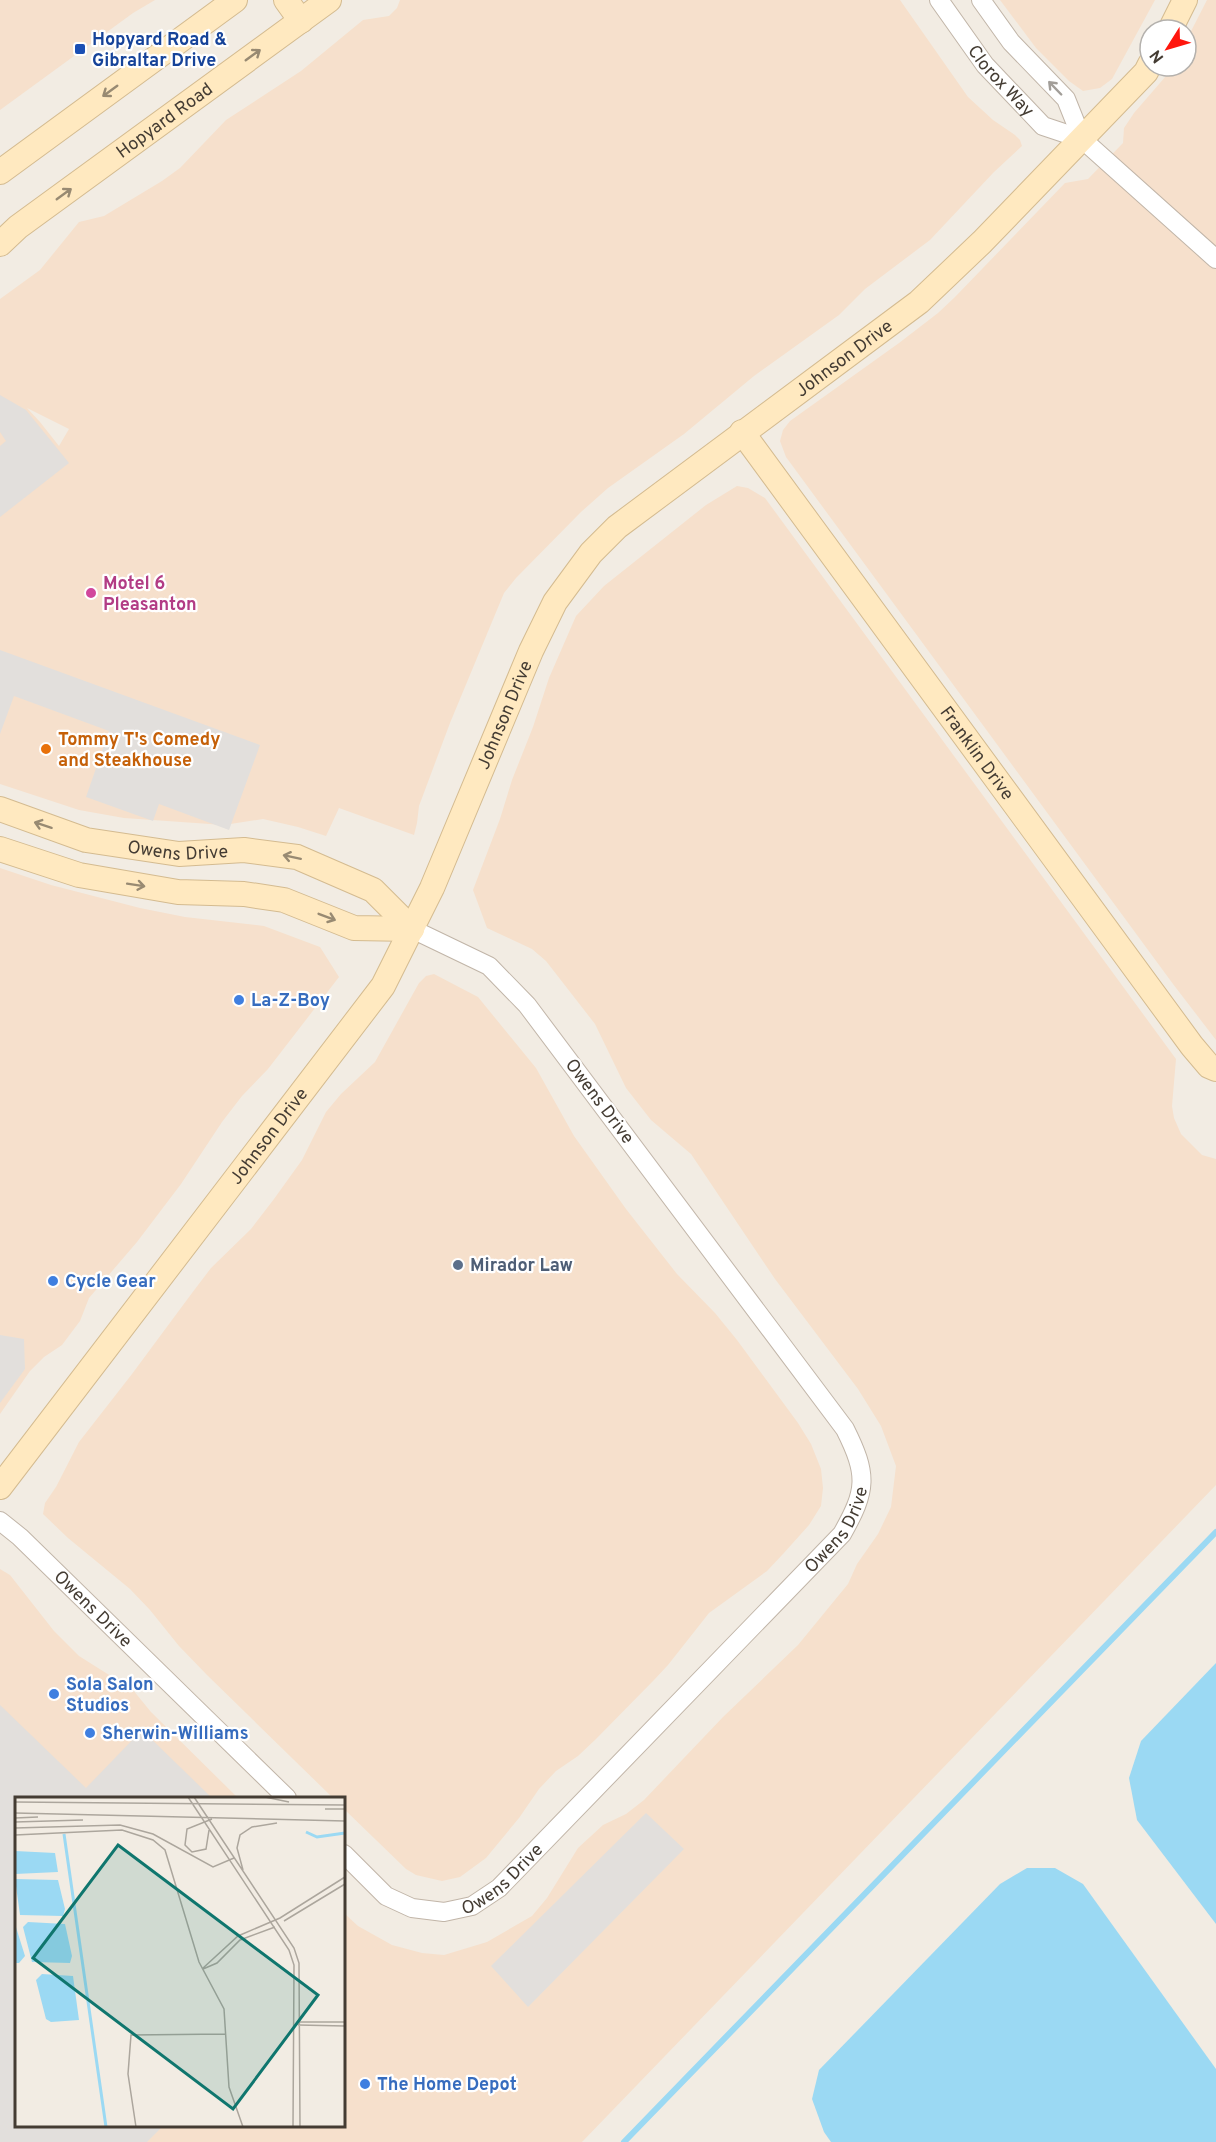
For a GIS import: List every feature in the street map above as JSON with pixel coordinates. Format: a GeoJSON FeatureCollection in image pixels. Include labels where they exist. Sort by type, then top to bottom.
{"type":"FeatureCollection","features":[{"type":"Feature","properties":{"kind":"street"},"geometry":{"type":"LineString","coordinates":[[174,44],[206,0]]}},
{"type":"Feature","properties":{"kind":"street"},"geometry":{"type":"LineString","coordinates":[[0,172],[235,0]]}},
{"type":"Feature","properties":{"kind":"street"},"geometry":{"type":"LineString","coordinates":[[286,0],[301,21]]}},
{"type":"Feature","properties":{"kind":"street","name":"Clorox Way"},"geometry":{"type":"LineString","coordinates":[[939,0],[985,65],[1043,126],[1082,139],[1216,259]]}},
{"type":"Feature","properties":{"kind":"street","name":"Clorox Way"},"geometry":{"type":"LineString","coordinates":[[981,0],[1011,42],[1066,99],[1082,139]]}},
{"type":"Feature","properties":{"kind":"street"},"geometry":{"type":"LineString","coordinates":[[1176,18],[1185,0]]}},
{"type":"Feature","properties":{"kind":"street","name":"Hopyard Road"},"geometry":{"type":"LineString","coordinates":[[0,244],[26,221],[301,21],[324,1]]}},
{"type":"Feature","properties":{"kind":"street","name":"Johnson Drive"},"geometry":{"type":"LineString","coordinates":[[0,1487],[383,986],[432,888],[531,651],[555,602],[591,553],[616,527],[919,302],[982,243],[1140,78]]}},
{"type":"Feature","properties":{"kind":"street","name":"Franklin Drive"},"geometry":{"type":"LineString","coordinates":[[742,432],[1192,1047],[1209,1066],[1216,1069]]}},
{"type":"Feature","properties":{"kind":"street","name":"Owens Drive"},"geometry":{"type":"LineString","coordinates":[[0,809],[86,840],[179,854],[244,850],[297,857],[373,890],[412,929],[489,966],[527,1005],[845,1429],[858,1455],[863,1482],[857,1508],[842,1534],[498,1888],[472,1906],[444,1912],[412,1908],[386,1896],[345,1855]]}},
{"type":"Feature","properties":{"kind":"street"},"geometry":{"type":"LineString","coordinates":[[25,858],[34,853],[66,857],[79,849],[86,840]]}},
{"type":"Feature","properties":{"kind":"street"},"geometry":{"type":"LineString","coordinates":[[79,875],[87,866],[113,865],[121,862],[131,847]]}},
{"type":"Feature","properties":{"kind":"street","name":"Owens Drive"},"geometry":{"type":"LineString","coordinates":[[0,849],[79,875],[178,892],[244,894],[284,900],[354,928],[412,929]]}},
{"type":"Feature","properties":{"kind":"street","name":"Owens Drive"},"geometry":{"type":"LineString","coordinates":[[0,1521],[285,1797]]}},
{"type":"Feature","properties":{"kind":"shaded area"},"geometry":{"type":"Polygon","coordinates":[[[0,0],[155,0],[133,13],[0,110],[0,0]]]}},
{"type":"Feature","properties":{"kind":"shaded area"},"geometry":{"type":"Polygon","coordinates":[[[400,0],[900,0],[968,97],[993,120],[1015,135],[1022,146],[994,172],[930,240],[865,289],[839,315],[754,376],[684,434],[608,488],[516,578],[504,593],[450,723],[419,806],[414,835],[339,808],[326,836],[263,819],[224,825],[124,818],[79,810],[0,784],[0,299],[40,270],[79,222],[104,216],[162,181],[180,168],[226,120],[301,71],[363,20],[389,16],[397,8],[400,0]],[[27,408],[59,446],[69,429],[27,408]]]}},
{"type":"Feature","properties":{"kind":"shaded area"},"geometry":{"type":"Polygon","coordinates":[[[1000,0],[1155,0],[1145,18],[1138,18],[1138,31],[1112,79],[1100,88],[1083,91],[1069,81],[1036,48],[1000,0]]]}},
{"type":"Feature","properties":{"kind":"shaded area"},"geometry":{"type":"Polygon","coordinates":[[[1207,0],[1216,0],[1216,1040],[786,457],[780,441],[783,430],[790,421],[938,313],[1065,183],[1088,179],[1123,143],[1124,128],[1164,78],[1198,78],[1198,18],[1207,0]]]}},
{"type":"Feature","properties":{"kind":"shaded area"},"geometry":{"type":"Polygon","coordinates":[[[0,395],[26,410],[69,463],[0,517],[0,446],[6,441],[0,432],[0,395]]]}},
{"type":"Feature","properties":{"kind":"shaded area"},"geometry":{"type":"Polygon","coordinates":[[[737,486],[748,488],[765,498],[1176,1059],[1172,1106],[1174,1118],[1181,1134],[1202,1155],[1216,1159],[1216,1485],[582,2142],[0,2142],[0,1569],[10,1575],[54,1631],[79,1656],[133,1690],[151,1712],[237,1797],[15,1797],[15,2127],[345,2127],[345,1914],[358,1926],[392,1945],[422,1953],[444,1955],[487,1942],[532,1916],[547,1898],[578,1848],[603,1825],[626,1814],[644,1800],[723,1717],[798,1645],[848,1584],[857,1564],[878,1534],[891,1507],[896,1466],[881,1426],[858,1389],[775,1279],[691,1154],[651,1120],[626,1088],[595,1024],[546,961],[532,949],[487,928],[473,890],[549,678],[576,616],[604,586],[706,505],[737,486]]]}},
{"type":"Feature","properties":{"kind":"shaded area"},"geometry":{"type":"Polygon","coordinates":[[[0,650],[260,745],[229,830],[159,804],[153,821],[86,797],[109,731],[14,696],[0,734],[0,650]]]}},
{"type":"Feature","properties":{"kind":"shaded area"},"geometry":{"type":"Polygon","coordinates":[[[0,868],[51,885],[140,908],[185,917],[264,926],[320,947],[339,977],[268,1069],[242,1096],[222,1122],[181,1184],[137,1242],[89,1298],[80,1321],[62,1345],[44,1357],[30,1371],[0,1414],[0,868]]]}},
{"type":"Feature","properties":{"kind":"shaded area"},"geometry":{"type":"Polygon","coordinates":[[[434,974],[478,997],[536,1068],[574,1136],[626,1209],[677,1274],[715,1313],[737,1340],[798,1423],[811,1444],[821,1469],[823,1488],[821,1506],[809,1525],[767,1571],[709,1613],[654,1680],[596,1739],[578,1756],[556,1771],[539,1789],[519,1818],[486,1858],[460,1877],[442,1881],[416,1875],[406,1869],[345,1810],[345,1797],[332,1797],[207,1675],[130,1589],[68,1538],[43,1514],[45,1503],[56,1487],[79,1442],[211,1268],[251,1229],[274,1199],[302,1160],[326,1112],[341,1094],[375,1062],[419,983],[426,976],[434,974]]]}},
{"type":"Feature","properties":{"kind":"shaded area"},"geometry":{"type":"Polygon","coordinates":[[[0,1335],[24,1339],[25,1369],[0,1403],[0,1335]]]}},
{"type":"Feature","properties":{"kind":"shaded area"},"geometry":{"type":"Polygon","coordinates":[[[0,1705],[86,1788],[142,1730],[211,1797],[15,1797],[15,2127],[162,2127],[147,2142],[0,2142],[0,1705]]]}},
{"type":"Feature","properties":{"kind":"shaded area"},"geometry":{"type":"Polygon","coordinates":[[[646,1813],[684,1849],[528,2007],[491,1966],[646,1813]]]}},
{"type":"Feature","properties":{"kind":"water"},"geometry":{"type":"Polygon","coordinates":[[[1216,1663],[1216,1924],[1137,1820],[1129,1778],[1141,1741],[1216,1663]]]}},
{"type":"Feature","properties":{"kind":"water"},"geometry":{"type":"Polygon","coordinates":[[[1027,1868],[1055,1868],[1083,1884],[1216,2069],[1216,2142],[831,2142],[824,2132],[812,2099],[819,2070],[1000,1884],[1027,1868]]]}},
{"type":"Feature","properties":{"kind":"waterway"},"geometry":{"type":"LineString","coordinates":[[624,2142],[1216,1532]]}},
{"type":"Feature","properties":{"kind":"place","name":"Hopyard Road & Gibraltar Drive"},"geometry":{"type":"Point","coordinates":[80,49]}},
{"type":"Feature","properties":{"kind":"place","name":"Motel 6 Pleasanton"},"geometry":{"type":"Point","coordinates":[91,593]}},
{"type":"Feature","properties":{"kind":"place","name":"Tommy T's Comedy and Steakhouse"},"geometry":{"type":"Point","coordinates":[46,749]}},
{"type":"Feature","properties":{"kind":"place","name":"La-Z-Boy"},"geometry":{"type":"Point","coordinates":[239,1000]}},
{"type":"Feature","properties":{"kind":"place","name":"Mirador Law"},"geometry":{"type":"Point","coordinates":[458,1265]}},
{"type":"Feature","properties":{"kind":"place","name":"Cycle Gear"},"geometry":{"type":"Point","coordinates":[53,1281]}},
{"type":"Feature","properties":{"kind":"place","name":"Sola Salon Studios"},"geometry":{"type":"Point","coordinates":[54,1694]}},
{"type":"Feature","properties":{"kind":"place","name":"Sherwin-Williams"},"geometry":{"type":"Point","coordinates":[90,1733]}},
{"type":"Feature","properties":{"kind":"place","name":"The Home Depot"},"geometry":{"type":"Point","coordinates":[365,2084]}}]}
